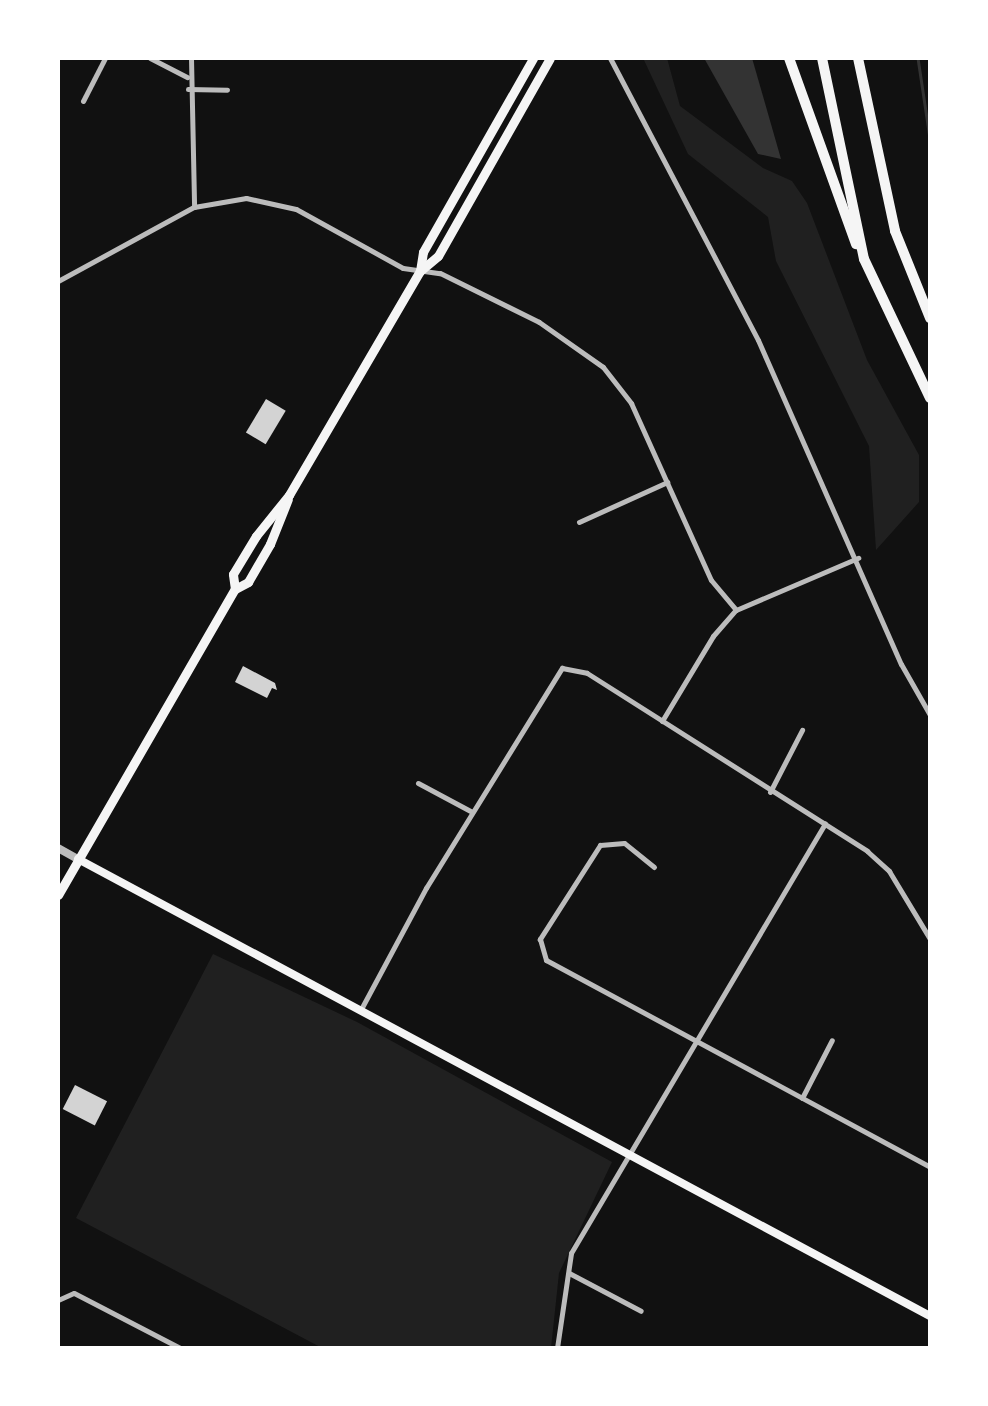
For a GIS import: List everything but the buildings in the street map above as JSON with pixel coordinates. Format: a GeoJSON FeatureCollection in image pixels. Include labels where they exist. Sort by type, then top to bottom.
{"type":"FeatureCollection","features":[{"type":"Feature","properties":{"kind":"highway"},"geometry":{"type":"LineString","coordinates":[[789,58],[842,217],[930,398]]}},
{"type":"Feature","properties":{"kind":"highway"},"geometry":{"type":"LineString","coordinates":[[822,58],[864,259]]}},
{"type":"Feature","properties":{"kind":"highway"},"geometry":{"type":"LineString","coordinates":[[858,58],[886,197],[930,318]]}},
{"type":"Feature","properties":{"kind":"main road"},"geometry":{"type":"LineString","coordinates":[[420,271],[423,252],[533,58]]}},
{"type":"Feature","properties":{"kind":"main road"},"geometry":{"type":"LineString","coordinates":[[58,895],[234,588],[233,574],[266,519],[290,494],[420,271],[438,256],[550,58]]}},
{"type":"Feature","properties":{"kind":"main road"},"geometry":{"type":"LineString","coordinates":[[234,588],[248,582],[283,522],[290,494]]}},
{"type":"Feature","properties":{"kind":"main road"},"geometry":{"type":"LineString","coordinates":[[78,858],[627,1157],[930,1316]]}},
{"type":"Feature","properties":{"kind":"street"},"geometry":{"type":"LineString","coordinates":[[83,102],[104,58]]}},
{"type":"Feature","properties":{"kind":"street"},"geometry":{"type":"LineString","coordinates":[[150,58],[188,78]]}},
{"type":"Feature","properties":{"kind":"street"},"geometry":{"type":"LineString","coordinates":[[191,58],[188,89],[194,207]]}},
{"type":"Feature","properties":{"kind":"street"},"geometry":{"type":"LineString","coordinates":[[610,58],[758,340],[858,558],[901,664],[930,714]]}},
{"type":"Feature","properties":{"kind":"street"},"geometry":{"type":"LineString","coordinates":[[188,89],[227,90]]}},
{"type":"Feature","properties":{"kind":"street"},"geometry":{"type":"LineString","coordinates":[[58,281],[194,207],[272,200],[320,220],[403,268],[440,274],[539,322],[589,356],[632,402],[711,580],[736,610]]}},
{"type":"Feature","properties":{"kind":"street"},"geometry":{"type":"LineString","coordinates":[[579,522],[668,482]]}},
{"type":"Feature","properties":{"kind":"street"},"geometry":{"type":"LineString","coordinates":[[662,720],[712,636],[736,610],[858,558]]}},
{"type":"Feature","properties":{"kind":"street"},"geometry":{"type":"LineString","coordinates":[[360,1011],[472,812],[562,668],[575,666],[826,824],[889,870],[930,939]]}},
{"type":"Feature","properties":{"kind":"street"},"geometry":{"type":"LineString","coordinates":[[770,792],[802,730]]}},
{"type":"Feature","properties":{"kind":"street"},"geometry":{"type":"LineString","coordinates":[[418,783],[472,812]]}},
{"type":"Feature","properties":{"kind":"street"},"geometry":{"type":"LineString","coordinates":[[558,1348],[571,1253],[692,1040],[826,824]]}},
{"type":"Feature","properties":{"kind":"street"},"geometry":{"type":"LineString","coordinates":[[654,868],[624,843],[600,845],[540,939],[541,952],[692,1040],[930,1167]]}},
{"type":"Feature","properties":{"kind":"street"},"geometry":{"type":"LineString","coordinates":[[58,848],[78,858]]}},
{"type":"Feature","properties":{"kind":"street"},"geometry":{"type":"LineString","coordinates":[[802,1098],[832,1040]]}},
{"type":"Feature","properties":{"kind":"street"},"geometry":{"type":"LineString","coordinates":[[568,1272],[641,1311]]}},
{"type":"Feature","properties":{"kind":"street"},"geometry":{"type":"LineString","coordinates":[[58,1296],[74,1293],[176,1348]]}},
{"type":"Feature","properties":{"kind":"shaded area"},"geometry":{"type":"Polygon","coordinates":[[[643,58],[667,58],[680,106],[763,168],[792,181],[807,203],[867,360],[919,455],[919,502],[876,550],[869,446],[776,261],[768,217],[688,154],[643,58]]]}},
{"type":"Feature","properties":{"kind":"shaded area"},"geometry":{"type":"Polygon","coordinates":[[[704,58],[752,58],[781,159],[758,154],[704,58]]]}},
{"type":"Feature","properties":{"kind":"shaded area"},"geometry":{"type":"Polygon","coordinates":[[[213,954],[357,1022],[612,1162],[559,1273],[551,1348],[322,1348],[76,1218],[213,954]]]}},
{"type":"Feature","properties":{"kind":"waterway"},"geometry":{"type":"LineString","coordinates":[[918,58],[930,138]]}},
{"type":"Feature","properties":{"kind":"waterway"},"geometry":{"type":"LineString","coordinates":[[930,171],[930,184]]}}]}
